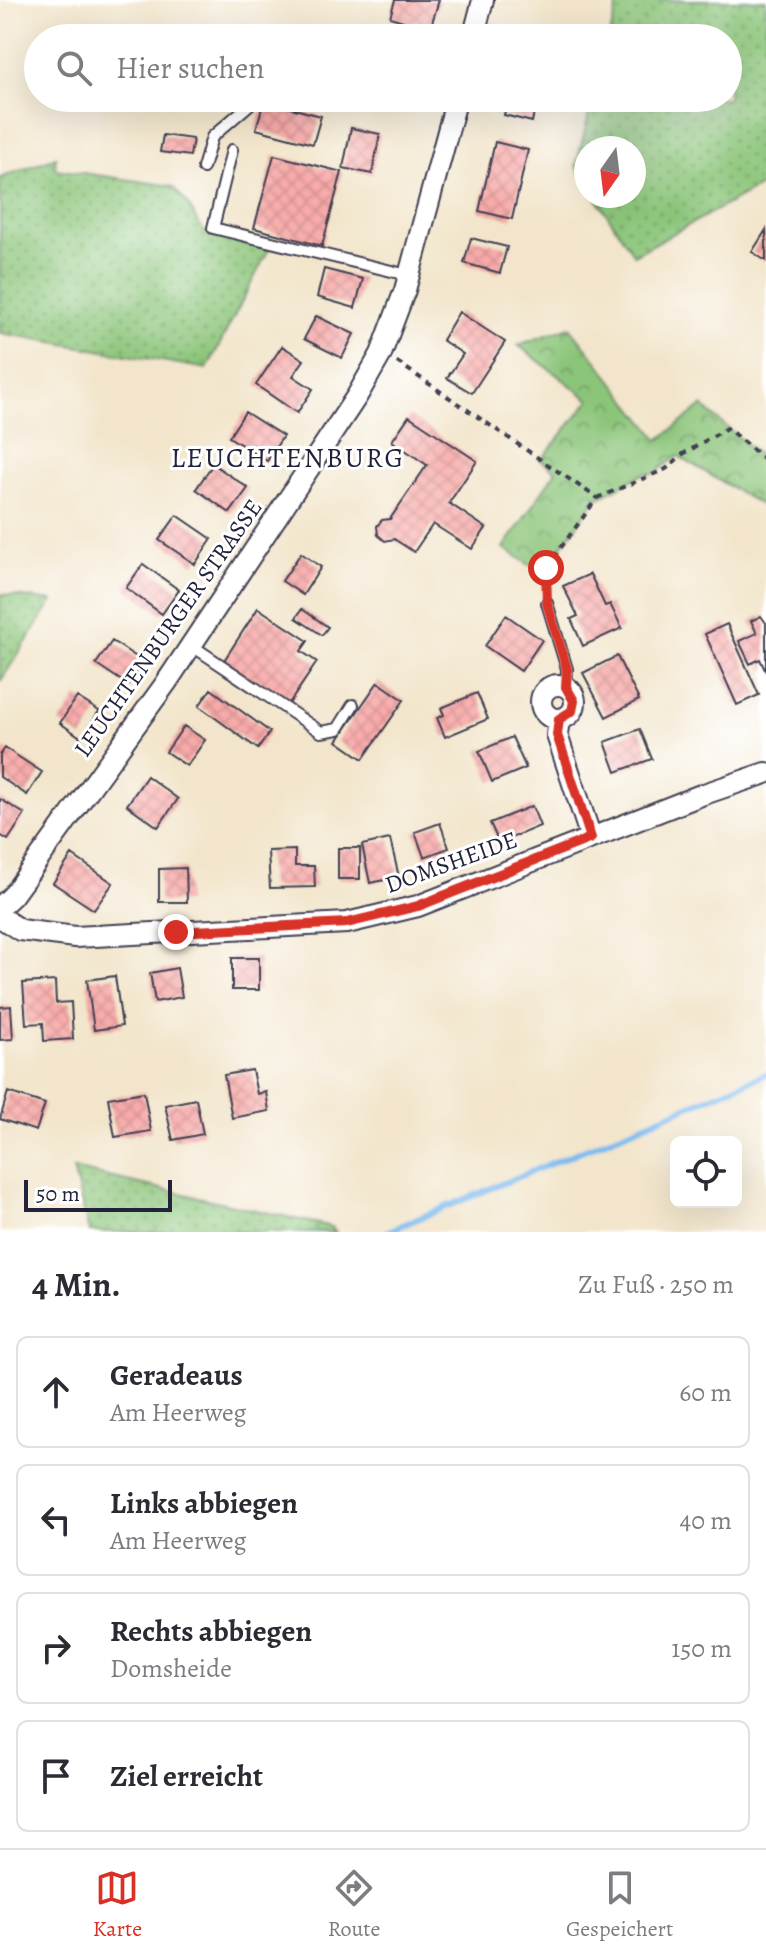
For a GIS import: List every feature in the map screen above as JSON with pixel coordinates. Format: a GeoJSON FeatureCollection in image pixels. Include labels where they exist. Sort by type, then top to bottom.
{"type":"FeatureCollection","features":[{"type":"Feature","properties":{"kind":"street"},"geometry":{"type":"LineString","coordinates":[[477,24],[483,0]]}},
{"type":"Feature","properties":{"kind":"street","name":"LEUCHTENBURGER STRASSE"},"geometry":{"type":"LineString","coordinates":[[0,907],[12,896],[191,645],[357,396],[381,354],[405,290],[453,112]]}},
{"type":"Feature","properties":{"kind":"street"},"geometry":{"type":"LineString","coordinates":[[566,687],[553,686],[541,698],[545,713],[559,719],[557,735],[591,838]]}},
{"type":"Feature","properties":{"kind":"street","name":"DOMSHEIDE"},"geometry":{"type":"LineString","coordinates":[[0,917],[20,930],[75,937],[347,923],[418,906],[701,795],[766,773]]}},
{"type":"Feature","properties":{"kind":"lane"},"geometry":{"type":"LineString","coordinates":[[203,168],[212,137],[241,112]]}},
{"type":"Feature","properties":{"kind":"lane"},"geometry":{"type":"LineString","coordinates":[[232,150],[213,228],[408,275]]}},
{"type":"Feature","properties":{"kind":"lane"},"geometry":{"type":"LineString","coordinates":[[547,603],[567,669],[566,687]]}},
{"type":"Feature","properties":{"kind":"lane"},"geometry":{"type":"LineString","coordinates":[[191,645],[321,732],[338,729],[353,705]]}},
{"type":"Feature","properties":{"kind":"path"},"geometry":{"type":"LineString","coordinates":[[398,363],[597,498]]}},
{"type":"Feature","properties":{"kind":"path"},"geometry":{"type":"LineString","coordinates":[[547,603],[546,568],[597,498],[666,469],[683,454],[727,428],[766,461]]}},
{"type":"Feature","properties":{"kind":"green space"},"geometry":{"type":"Polygon","coordinates":[[[619,0],[766,0],[766,183],[634,255],[603,208],[646,208],[646,136],[584,136],[590,112],[742,112],[742,24],[613,24],[619,0]]]}},
{"type":"Feature","properties":{"kind":"green space"},"geometry":{"type":"Polygon","coordinates":[[[56,157],[55,169],[172,186],[187,203],[203,231],[269,249],[207,369],[0,333],[0,178],[56,157]]]}},
{"type":"Feature","properties":{"kind":"green space"},"geometry":{"type":"Polygon","coordinates":[[[570,327],[659,440],[702,406],[766,461],[766,508],[678,456],[655,473],[643,474],[597,498],[546,568],[546,576],[504,548],[556,471],[541,460],[590,400],[518,345],[570,327]]]}},
{"type":"Feature","properties":{"kind":"green space"},"geometry":{"type":"Polygon","coordinates":[[[0,594],[53,601],[0,682],[0,594]]]}},
{"type":"Feature","properties":{"kind":"green space"},"geometry":{"type":"Polygon","coordinates":[[[73,1169],[332,1227],[336,1232],[89,1232],[73,1169]]]}},
{"type":"Feature","properties":{"kind":"building"},"geometry":{"type":"Polygon","coordinates":[[[395,0],[439,0],[432,24],[413,24],[390,17],[395,0]]]}},
{"type":"Feature","properties":{"kind":"building"},"geometry":{"type":"Polygon","coordinates":[[[261,112],[306,112],[321,116],[313,144],[256,129],[261,112]]]}},
{"type":"Feature","properties":{"kind":"building"},"geometry":{"type":"Polygon","coordinates":[[[505,112],[534,112],[532,122],[504,115],[505,112]]]}},
{"type":"Feature","properties":{"kind":"building"},"geometry":{"type":"Polygon","coordinates":[[[351,128],[380,134],[372,174],[343,168],[351,128]]]}},
{"type":"Feature","properties":{"kind":"building"},"geometry":{"type":"Polygon","coordinates":[[[163,135],[193,139],[190,156],[160,152],[163,135]]]}},
{"type":"Feature","properties":{"kind":"building"},"geometry":{"type":"Polygon","coordinates":[[[495,142],[528,150],[512,219],[479,211],[495,142]]]}},
{"type":"Feature","properties":{"kind":"building"},"geometry":{"type":"Polygon","coordinates":[[[274,155],[342,172],[322,246],[254,228],[274,155]]]}},
{"type":"Feature","properties":{"kind":"building"},"geometry":{"type":"Polygon","coordinates":[[[766,230],[766,261],[752,252],[766,230]]]}},
{"type":"Feature","properties":{"kind":"building"},"geometry":{"type":"Polygon","coordinates":[[[471,238],[507,247],[500,273],[464,263],[471,238]]]}},
{"type":"Feature","properties":{"kind":"building"},"geometry":{"type":"Polygon","coordinates":[[[324,269],[363,279],[355,308],[317,297],[324,269]]]}},
{"type":"Feature","properties":{"kind":"building"},"geometry":{"type":"Polygon","coordinates":[[[459,312],[505,342],[472,393],[447,378],[463,354],[442,340],[459,312]]]}},
{"type":"Feature","properties":{"kind":"building"},"geometry":{"type":"Polygon","coordinates":[[[316,316],[354,334],[342,358],[304,339],[316,316]]]}},
{"type":"Feature","properties":{"kind":"building"},"geometry":{"type":"Polygon","coordinates":[[[282,346],[304,360],[293,376],[313,389],[297,413],[256,385],[282,346]]]}},
{"type":"Feature","properties":{"kind":"building"},"geometry":{"type":"Polygon","coordinates":[[[245,412],[283,436],[267,461],[229,437],[245,412]]]}},
{"type":"Feature","properties":{"kind":"building"},"geometry":{"type":"Polygon","coordinates":[[[409,416],[477,461],[449,503],[486,528],[472,549],[433,524],[414,552],[394,539],[385,541],[378,535],[377,526],[382,520],[390,519],[427,465],[392,441],[409,416]]]}},
{"type":"Feature","properties":{"kind":"building"},"geometry":{"type":"Polygon","coordinates":[[[213,464],[248,488],[230,513],[196,489],[213,464]]]}},
{"type":"Feature","properties":{"kind":"building"},"geometry":{"type":"Polygon","coordinates":[[[177,515],[212,539],[195,564],[159,540],[177,515]]]}},
{"type":"Feature","properties":{"kind":"building"},"geometry":{"type":"Polygon","coordinates":[[[301,553],[321,567],[303,595],[282,581],[301,553]]]}},
{"type":"Feature","properties":{"kind":"building"},"geometry":{"type":"Polygon","coordinates":[[[143,564],[179,590],[162,614],[126,588],[143,564]]]}},
{"type":"Feature","properties":{"kind":"building"},"geometry":{"type":"Polygon","coordinates":[[[590,574],[605,606],[610,604],[622,628],[583,646],[571,619],[578,616],[563,586],[590,574]]]}},
{"type":"Feature","properties":{"kind":"building"},"geometry":{"type":"Polygon","coordinates":[[[258,608],[308,641],[301,651],[317,662],[288,705],[223,662],[258,608]]]}},
{"type":"Feature","properties":{"kind":"building"},"geometry":{"type":"Polygon","coordinates":[[[302,609],[328,627],[322,635],[296,618],[302,609]]]}},
{"type":"Feature","properties":{"kind":"building"},"geometry":{"type":"Polygon","coordinates":[[[506,615],[542,640],[521,671],[485,646],[506,615]]]}},
{"type":"Feature","properties":{"kind":"building"},"geometry":{"type":"Polygon","coordinates":[[[761,616],[766,623],[766,672],[760,659],[750,664],[739,641],[757,633],[751,621],[761,616]]]}},
{"type":"Feature","properties":{"kind":"building"},"geometry":{"type":"Polygon","coordinates":[[[727,624],[759,695],[737,705],[705,634],[727,624]]]}},
{"type":"Feature","properties":{"kind":"building"},"geometry":{"type":"Polygon","coordinates":[[[112,641],[144,662],[128,685],[96,664],[112,641]]]}},
{"type":"Feature","properties":{"kind":"building"},"geometry":{"type":"Polygon","coordinates":[[[617,656],[639,700],[606,717],[583,673],[617,656]]]}},
{"type":"Feature","properties":{"kind":"building"},"geometry":{"type":"Polygon","coordinates":[[[378,682],[404,700],[363,759],[337,741],[378,682]]]}},
{"type":"Feature","properties":{"kind":"building"},"geometry":{"type":"Polygon","coordinates":[[[211,689],[270,732],[258,749],[199,706],[211,689]]]}},
{"type":"Feature","properties":{"kind":"building"},"geometry":{"type":"Polygon","coordinates":[[[477,693],[488,719],[445,737],[437,718],[444,715],[441,708],[477,693]]]}},
{"type":"Feature","properties":{"kind":"building"},"geometry":{"type":"Polygon","coordinates":[[[77,697],[99,711],[82,738],[60,723],[77,697]]]}},
{"type":"Feature","properties":{"kind":"building"},"geometry":{"type":"Polygon","coordinates":[[[184,726],[205,740],[187,766],[166,752],[184,726]]]}},
{"type":"Feature","properties":{"kind":"building"},"geometry":{"type":"Polygon","coordinates":[[[640,729],[652,759],[616,772],[605,742],[640,729]]]}},
{"type":"Feature","properties":{"kind":"building"},"geometry":{"type":"Polygon","coordinates":[[[512,737],[526,768],[492,782],[479,751],[512,737]]]}},
{"type":"Feature","properties":{"kind":"building"},"geometry":{"type":"Polygon","coordinates":[[[5,748],[42,772],[27,795],[0,777],[0,755],[5,748]]]}},
{"type":"Feature","properties":{"kind":"building"},"geometry":{"type":"Polygon","coordinates":[[[147,776],[178,799],[158,827],[127,805],[147,776]]]}},
{"type":"Feature","properties":{"kind":"building"},"geometry":{"type":"Polygon","coordinates":[[[0,799],[25,814],[8,840],[0,835],[0,799]]]}},
{"type":"Feature","properties":{"kind":"building"},"geometry":{"type":"Polygon","coordinates":[[[532,806],[540,826],[499,843],[490,823],[532,806]]]}},
{"type":"Feature","properties":{"kind":"building"},"geometry":{"type":"Polygon","coordinates":[[[440,823],[449,848],[424,857],[415,832],[440,823]]]}},
{"type":"Feature","properties":{"kind":"building"},"geometry":{"type":"Polygon","coordinates":[[[390,839],[399,877],[370,883],[362,845],[390,839]]]}},
{"type":"Feature","properties":{"kind":"building"},"geometry":{"type":"Polygon","coordinates":[[[338,848],[360,848],[360,879],[338,879],[338,848]]]}},
{"type":"Feature","properties":{"kind":"building"},"geometry":{"type":"Polygon","coordinates":[[[295,850],[295,866],[314,866],[315,887],[270,888],[268,851],[295,850]]]}},
{"type":"Feature","properties":{"kind":"building"},"geometry":{"type":"Polygon","coordinates":[[[72,855],[113,883],[94,910],[53,883],[72,855]]]}},
{"type":"Feature","properties":{"kind":"building"},"geometry":{"type":"Polygon","coordinates":[[[186,868],[187,902],[159,902],[159,869],[186,868]]]}},
{"type":"Feature","properties":{"kind":"building"},"geometry":{"type":"Polygon","coordinates":[[[232,958],[259,958],[259,990],[232,990],[232,958]]]}},
{"type":"Feature","properties":{"kind":"building"},"geometry":{"type":"Polygon","coordinates":[[[177,968],[182,997],[155,1002],[150,973],[177,968]]]}},
{"type":"Feature","properties":{"kind":"building"},"geometry":{"type":"Polygon","coordinates":[[[115,976],[122,1026],[94,1030],[87,980],[115,976]]]}},
{"type":"Feature","properties":{"kind":"building"},"geometry":{"type":"Polygon","coordinates":[[[55,981],[56,1003],[71,1002],[73,1039],[44,1041],[43,1023],[26,1024],[23,983],[55,981]]]}},
{"type":"Feature","properties":{"kind":"building"},"geometry":{"type":"Polygon","coordinates":[[[11,1006],[13,1039],[0,1040],[0,1007],[11,1006]]]}},
{"type":"Feature","properties":{"kind":"building"},"geometry":{"type":"Polygon","coordinates":[[[252,1070],[257,1094],[266,1092],[269,1111],[232,1118],[224,1075],[252,1070]]]}},
{"type":"Feature","properties":{"kind":"building"},"geometry":{"type":"Polygon","coordinates":[[[8,1092],[45,1104],[36,1131],[0,1119],[8,1092]]]}},
{"type":"Feature","properties":{"kind":"building"},"geometry":{"type":"Polygon","coordinates":[[[144,1092],[151,1131],[115,1137],[108,1098],[144,1092]]]}},
{"type":"Feature","properties":{"kind":"building"},"geometry":{"type":"Polygon","coordinates":[[[196,1099],[203,1134],[173,1140],[165,1105],[196,1099]]]}},
{"type":"Feature","properties":{"kind":"waterway"},"geometry":{"type":"LineString","coordinates":[[386,1232],[766,1074]]}},
{"type":"Feature","properties":{"kind":"district","name":"LEUCHTENBURG"},"geometry":{"type":"Point","coordinates":[288,458]}},
{"type":"Feature","properties":{"kind":"route"},"geometry":{"type":"LineString","coordinates":[[176,932],[347,923],[418,906],[591,838],[557,735],[559,719],[572,711],[574,701],[566,687],[567,669],[547,603],[546,568]]}}]}
